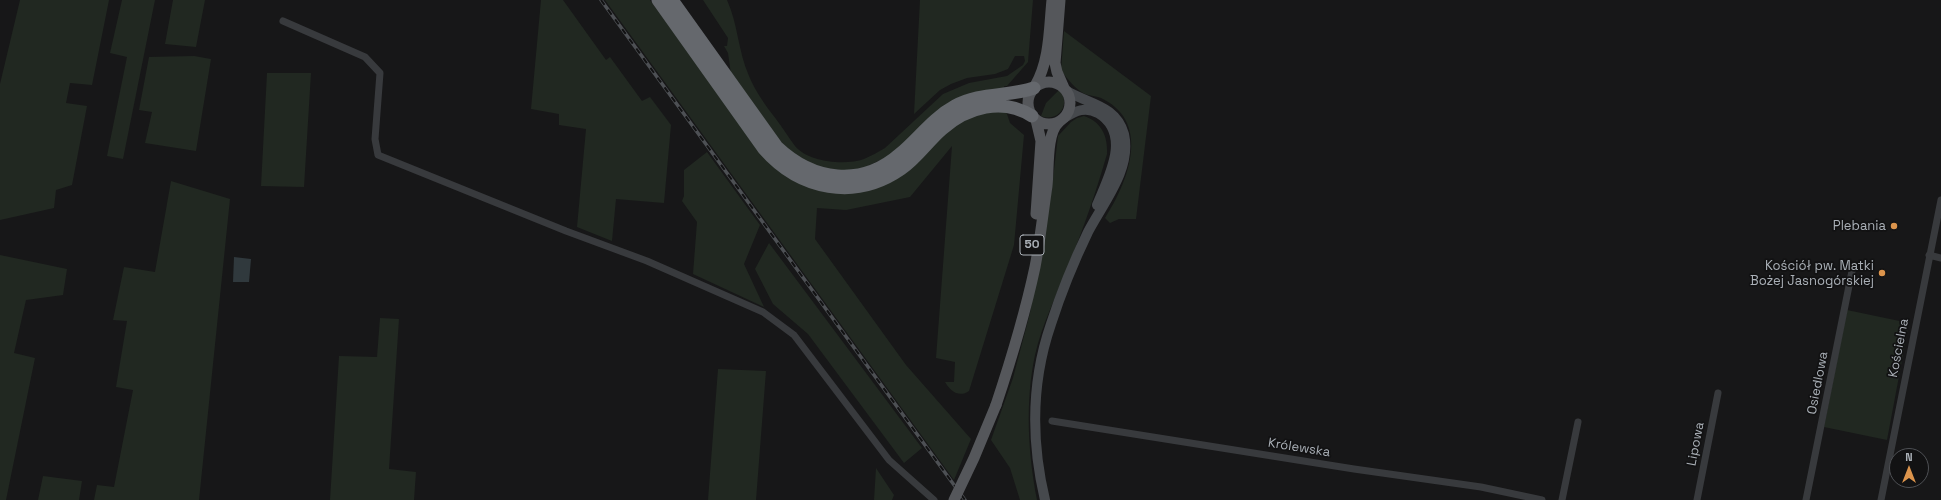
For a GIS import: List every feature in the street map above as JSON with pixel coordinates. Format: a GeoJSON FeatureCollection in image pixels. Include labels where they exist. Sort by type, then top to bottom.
{"type":"FeatureCollection","features":[{"type":"Feature","properties":{"kind":"highway"},"geometry":{"type":"LineString","coordinates":[[658,0],[764,149],[780,166],[809,182],[827,186],[849,188],[881,180],[902,168],[952,120],[978,109],[1004,106],[1022,110],[1034,118]]}},
{"type":"Feature","properties":{"kind":"highway"},"geometry":{"type":"LineString","coordinates":[[672,0],[777,147],[795,162],[821,174],[855,176],[878,169],[900,154],[940,115],[960,103],[982,96],[1020,92],[1035,87]]}},
{"type":"Feature","properties":{"kind":"main road","name":"50"},"geometry":{"type":"LineString","coordinates":[[1020,323],[1038,191],[1041,141],[1027,102],[1043,72],[1046,60],[1052,0]]}},
{"type":"Feature","properties":{"kind":"main road","name":"50"},"geometry":{"type":"LineString","coordinates":[[954,500],[974,458],[996,405],[1035,268],[1047,184],[1050,146],[1055,126],[1062,120],[1070,108],[1069,96],[1057,72],[1056,63],[1060,0]]}},
{"type":"Feature","properties":{"kind":"main road"},"geometry":{"type":"LineString","coordinates":[[1035,87],[1050,82],[1066,89]]}},
{"type":"Feature","properties":{"kind":"main road"},"geometry":{"type":"LineString","coordinates":[[1034,118],[1050,124],[1062,120]]}},
{"type":"Feature","properties":{"kind":"street"},"geometry":{"type":"LineString","coordinates":[[283,21],[366,57],[380,73],[375,139],[378,155],[566,231],[647,261],[763,312],[794,335],[889,460],[934,500]]}},
{"type":"Feature","properties":{"kind":"street"},"geometry":{"type":"LineString","coordinates":[[1066,89],[1079,98],[1101,105],[1109,110],[1119,123],[1124,139],[1125,153],[1120,173],[1088,232]]}},
{"type":"Feature","properties":{"kind":"street"},"geometry":{"type":"LineString","coordinates":[[1045,500],[1036,450],[1036,401],[1044,349],[1060,298],[1088,232],[1114,160],[1116,147],[1115,134],[1104,118],[1091,110],[1079,110],[1062,120]]}},
{"type":"Feature","properties":{"kind":"street","name":"Kościelna"},"geometry":{"type":"LineString","coordinates":[[1881,500],[1941,200]]}},
{"type":"Feature","properties":{"kind":"street"},"geometry":{"type":"LineString","coordinates":[[1929,255],[1941,258]]}},
{"type":"Feature","properties":{"kind":"street","name":"Osiedlowa"},"geometry":{"type":"LineString","coordinates":[[1806,500],[1852,271]]}},
{"type":"Feature","properties":{"kind":"street","name":"Lipowa"},"geometry":{"type":"LineString","coordinates":[[1698,500],[1718,393]]}},
{"type":"Feature","properties":{"kind":"street","name":"Królewska"},"geometry":{"type":"LineString","coordinates":[[1052,421],[1347,468],[1481,487],[1542,500]]}},
{"type":"Feature","properties":{"kind":"street"},"geometry":{"type":"LineString","coordinates":[[1562,500],[1578,422]]}},
{"type":"Feature","properties":{"kind":"shaded area"},"geometry":{"type":"Polygon","coordinates":[[[20,0],[109,0],[92,85],[70,83],[66,103],[87,106],[72,185],[56,190],[54,208],[0,220],[0,84],[20,0]]]}},
{"type":"Feature","properties":{"kind":"shaded area"},"geometry":{"type":"Polygon","coordinates":[[[122,0],[155,0],[123,159],[107,156],[127,57],[110,53],[122,0]]]}},
{"type":"Feature","properties":{"kind":"shaded area"},"geometry":{"type":"Polygon","coordinates":[[[173,0],[205,0],[196,47],[165,44],[173,0]]]}},
{"type":"Feature","properties":{"kind":"shaded area"},"geometry":{"type":"Polygon","coordinates":[[[541,0],[563,0],[606,60],[610,57],[642,101],[650,97],[671,125],[664,203],[616,199],[612,241],[577,227],[586,129],[559,125],[559,114],[531,109],[541,0]]]}},
{"type":"Feature","properties":{"kind":"shaded area"},"geometry":{"type":"Polygon","coordinates":[[[605,0],[650,0],[764,156],[817,190],[984,111],[1006,111],[1010,123],[1024,135],[1014,245],[969,391],[965,393],[958,394],[952,391],[945,382],[954,382],[955,362],[936,358],[952,146],[910,197],[846,210],[817,208],[815,239],[906,365],[971,439],[954,480],[605,0]]]}},
{"type":"Feature","properties":{"kind":"shaded area"},"geometry":{"type":"Polygon","coordinates":[[[703,0],[727,0],[734,18],[742,57],[751,82],[795,146],[809,156],[827,161],[847,162],[869,157],[885,148],[943,94],[969,83],[1007,76],[1023,65],[1025,61],[1024,56],[1015,56],[1008,69],[995,74],[967,78],[951,84],[940,90],[914,114],[920,0],[1033,0],[1028,62],[1007,86],[1004,86],[1005,89],[895,154],[856,172],[825,170],[787,152],[731,74],[728,53],[724,46],[727,46],[728,38],[703,0]]]}},
{"type":"Feature","properties":{"kind":"shaded area"},"geometry":{"type":"Polygon","coordinates":[[[1064,31],[1151,96],[1136,219],[1119,219],[1110,223],[1105,218],[1121,189],[1127,172],[1131,155],[1131,139],[1127,123],[1118,110],[1101,98],[1081,92],[1061,71],[1064,31]]]}},
{"type":"Feature","properties":{"kind":"shaded area"},"geometry":{"type":"Polygon","coordinates":[[[194,56],[211,59],[196,151],[145,143],[152,112],[139,110],[149,57],[194,56]]]}},
{"type":"Feature","properties":{"kind":"shaded area"},"geometry":{"type":"Polygon","coordinates":[[[267,73],[311,73],[304,187],[261,186],[267,73]]]}},
{"type":"Feature","properties":{"kind":"shaded area"},"geometry":{"type":"Polygon","coordinates":[[[1059,90],[1063,95],[1064,101],[1064,106],[1061,111],[1058,115],[1053,117],[1041,116],[1046,103],[1059,90]]]}},
{"type":"Feature","properties":{"kind":"shaded area"},"geometry":{"type":"Polygon","coordinates":[[[1084,116],[1095,122],[1103,131],[1107,154],[1084,225],[1038,343],[1032,373],[1029,409],[1031,464],[1037,500],[1020,500],[1010,468],[991,440],[1013,378],[1030,313],[1052,187],[1058,136],[1071,122],[1084,116]]]}},
{"type":"Feature","properties":{"kind":"shaded area"},"geometry":{"type":"Polygon","coordinates":[[[707,152],[760,225],[744,264],[764,307],[693,274],[697,222],[682,201],[684,196],[684,170],[707,152]]]}},
{"type":"Feature","properties":{"kind":"shaded area"},"geometry":{"type":"Polygon","coordinates":[[[171,181],[230,199],[199,500],[94,500],[97,485],[114,487],[133,390],[116,387],[127,321],[113,320],[124,267],[155,272],[171,181]]]}},
{"type":"Feature","properties":{"kind":"shaded area"},"geometry":{"type":"Polygon","coordinates":[[[769,243],[922,448],[904,463],[808,334],[773,304],[755,269],[769,243]]]}},
{"type":"Feature","properties":{"kind":"shaded area"},"geometry":{"type":"Polygon","coordinates":[[[0,255],[67,269],[63,295],[26,300],[14,353],[35,358],[6,500],[0,500],[0,255]]]}},
{"type":"Feature","properties":{"kind":"shaded area"},"geometry":{"type":"Polygon","coordinates":[[[234,257],[251,259],[249,282],[233,282],[234,257]]]}},
{"type":"Feature","properties":{"kind":"shaded area"},"geometry":{"type":"Polygon","coordinates":[[[1847,310],[1909,323],[1887,440],[1824,427],[1847,310]]]}},
{"type":"Feature","properties":{"kind":"shaded area"},"geometry":{"type":"Polygon","coordinates":[[[380,318],[399,319],[389,469],[416,472],[414,500],[330,500],[339,356],[377,357],[380,318]]]}},
{"type":"Feature","properties":{"kind":"shaded area"},"geometry":{"type":"Polygon","coordinates":[[[718,369],[766,371],[756,500],[708,500],[718,369]]]}},
{"type":"Feature","properties":{"kind":"shaded area"},"geometry":{"type":"Polygon","coordinates":[[[876,468],[894,495],[892,500],[874,500],[876,468]]]}},
{"type":"Feature","properties":{"kind":"shaded area"},"geometry":{"type":"Polygon","coordinates":[[[43,476],[82,481],[79,500],[38,500],[43,476]]]}},
{"type":"Feature","properties":{"kind":"railway"},"geometry":{"type":"LineString","coordinates":[[601,0],[965,500]]}},
{"type":"Feature","properties":{"kind":"place","name":"Plebania"},"geometry":{"type":"Point","coordinates":[1894,226]}},
{"type":"Feature","properties":{"kind":"place","name":"Kościół pw. Matki Bożej Jasnogórskiej"},"geometry":{"type":"Point","coordinates":[1882,273]}}]}
